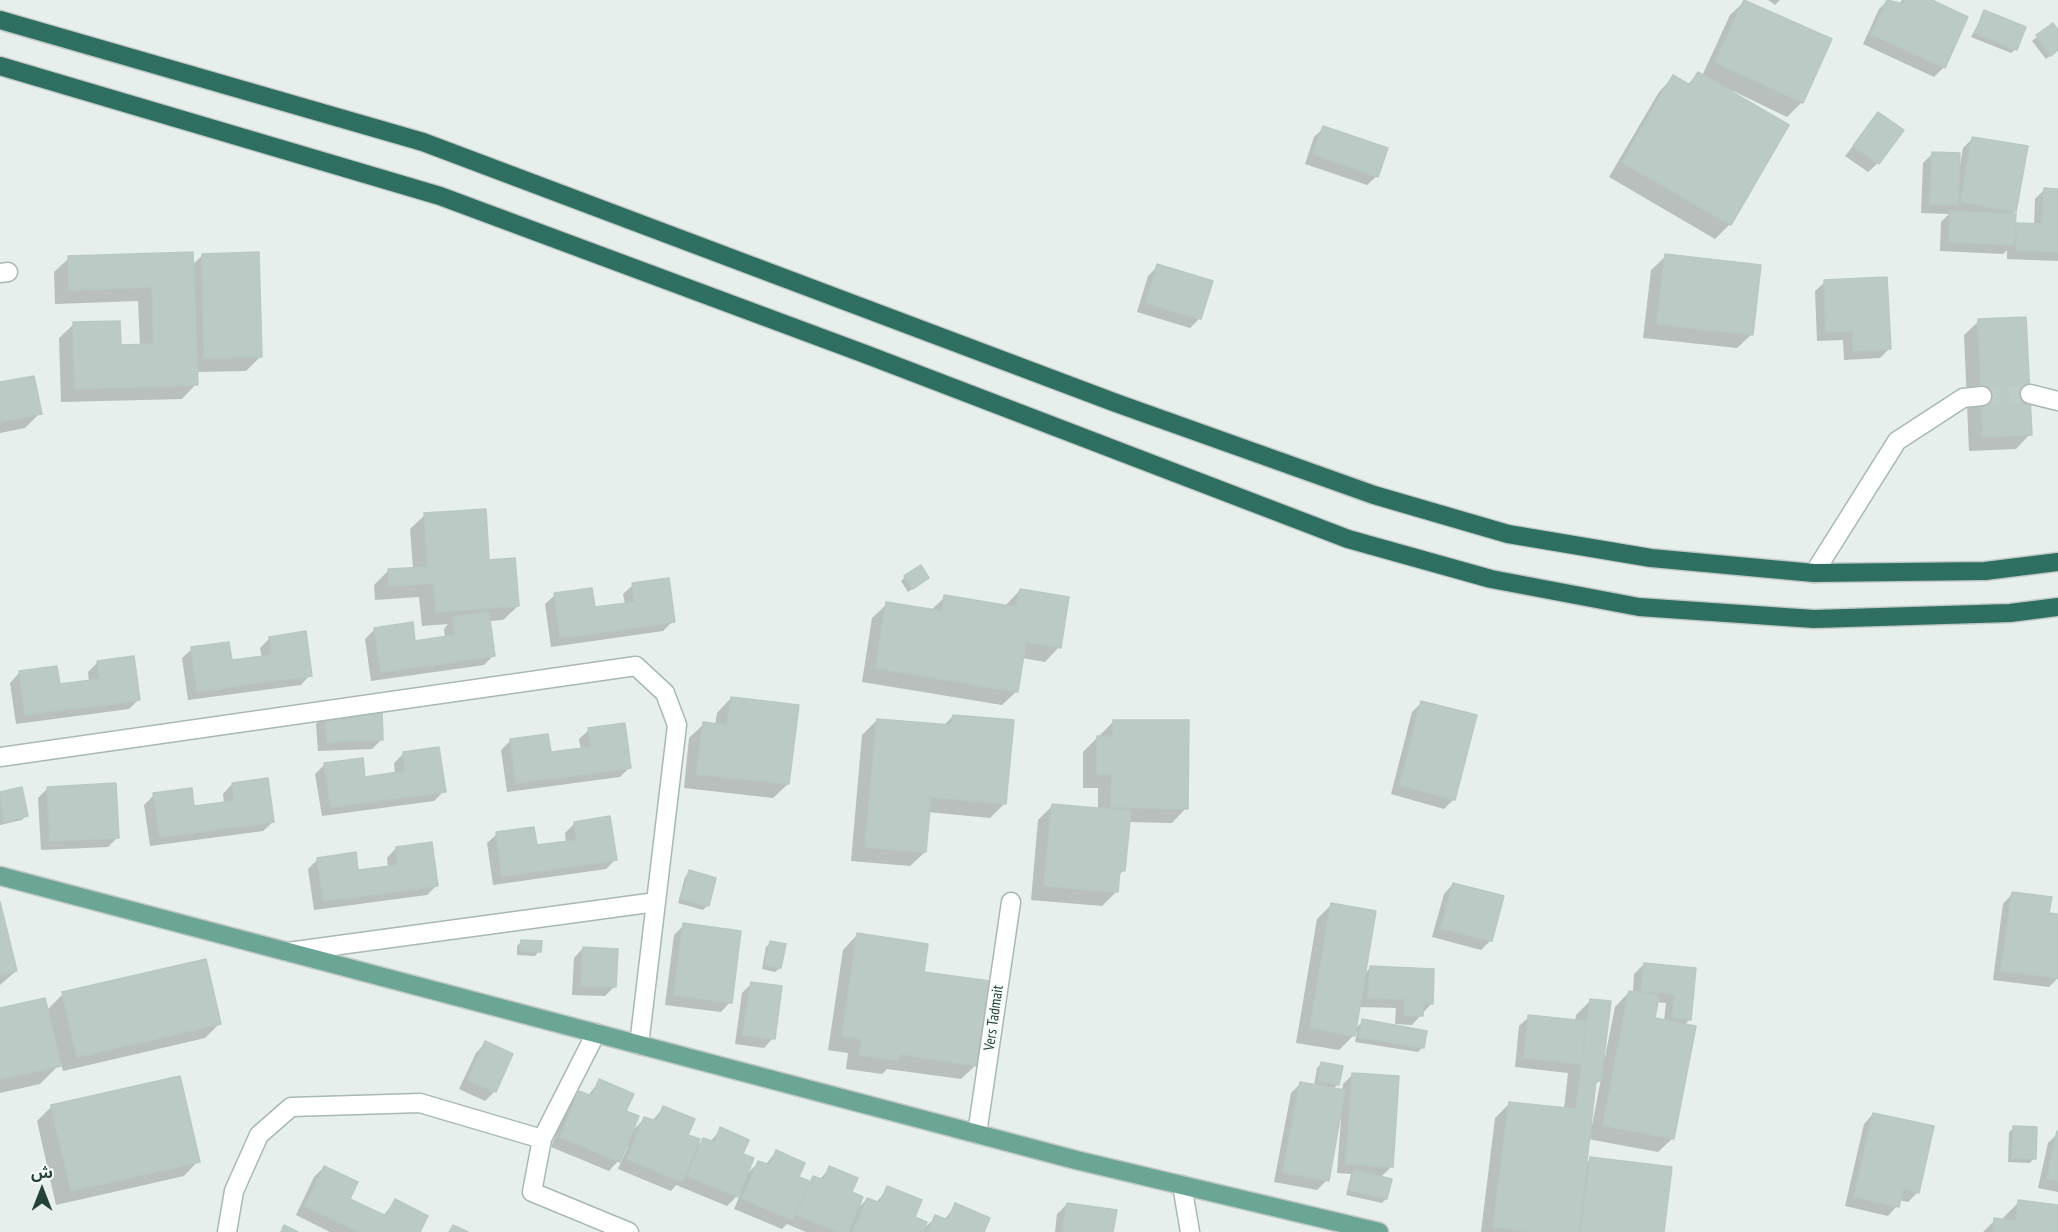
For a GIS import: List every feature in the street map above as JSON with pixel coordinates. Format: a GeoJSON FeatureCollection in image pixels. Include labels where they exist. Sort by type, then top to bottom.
{"type":"FeatureCollection","features":[{"type":"Feature","properties":{"kind":"highway"},"geometry":{"type":"LineString","coordinates":[[0,20],[423,142],[1116,403],[1374,495],[1519,536],[1651,558],[1814,573],[1985,571],[2058,562]]}},
{"type":"Feature","properties":{"kind":"highway"},"geometry":{"type":"LineString","coordinates":[[0,66],[440,196],[854,350],[1348,539],[1491,579],[1639,607],[1814,619],[2010,613],[2058,607]]}},
{"type":"Feature","properties":{"kind":"main road"},"geometry":{"type":"LineString","coordinates":[[0,876],[977,1134],[1379,1232]]}},
{"type":"Feature","properties":{"kind":"street"},"geometry":{"type":"LineString","coordinates":[[2030,394],[2058,401]]}},
{"type":"Feature","properties":{"kind":"street"},"geometry":{"type":"LineString","coordinates":[[1814,573],[1897,441],[1963,398],[1982,396]]}},
{"type":"Feature","properties":{"kind":"street"},"geometry":{"type":"LineString","coordinates":[[0,757],[636,666],[665,693],[677,725],[639,1045]]}},
{"type":"Feature","properties":{"kind":"street"},"geometry":{"type":"LineString","coordinates":[[288,952],[656,902]]}},
{"type":"Feature","properties":{"kind":"street","name":"Vers Tadmait"},"geometry":{"type":"LineString","coordinates":[[977,1134],[1011,902]]}},
{"type":"Feature","properties":{"kind":"street"},"geometry":{"type":"LineString","coordinates":[[596,1033],[542,1139],[532,1192],[629,1232]]}},
{"type":"Feature","properties":{"kind":"street"},"geometry":{"type":"LineString","coordinates":[[227,1232],[234,1191],[259,1135],[291,1107],[420,1103],[542,1139]]}},
{"type":"Feature","properties":{"kind":"street"},"geometry":{"type":"LineString","coordinates":[[1182,1185],[1190,1232]]}},
{"type":"Feature","properties":{"kind":"building"},"geometry":{"type":"Polygon","coordinates":[[[1744,0],[1832,39],[1803,103],[1715,62],[1744,0]]]}},
{"type":"Feature","properties":{"kind":"building"},"geometry":{"type":"Polygon","coordinates":[[[1887,0],[1903,4],[1905,0],[1932,0],[1968,17],[1945,68],[1871,34],[1887,0]]]}},
{"type":"Feature","properties":{"kind":"building"},"geometry":{"type":"Polygon","coordinates":[[[1984,10],[2026,27],[2017,50],[1975,33],[1984,10]]]}},
{"type":"Feature","properties":{"kind":"building"},"geometry":{"type":"Polygon","coordinates":[[[2053,23],[2058,30],[2058,50],[2051,56],[2036,35],[2053,23]]]}},
{"type":"Feature","properties":{"kind":"building"},"geometry":{"type":"Polygon","coordinates":[[[1698,72],[1789,125],[1731,225],[1622,162],[1673,75],[1690,85],[1698,72]]]}},
{"type":"Feature","properties":{"kind":"building"},"geometry":{"type":"Polygon","coordinates":[[[1878,112],[1904,130],[1879,164],[1853,146],[1878,112]]]}},
{"type":"Feature","properties":{"kind":"building"},"geometry":{"type":"Polygon","coordinates":[[[1323,126],[1388,148],[1378,177],[1313,154],[1323,126]]]}},
{"type":"Feature","properties":{"kind":"building"},"geometry":{"type":"Polygon","coordinates":[[[1972,137],[2028,146],[2016,212],[1961,202],[1972,137]]]}},
{"type":"Feature","properties":{"kind":"building"},"geometry":{"type":"Polygon","coordinates":[[[1932,152],[1960,153],[1958,205],[1930,204],[1932,152]]]}},
{"type":"Feature","properties":{"kind":"building"},"geometry":{"type":"Polygon","coordinates":[[[2044,188],[2058,189],[2058,252],[2016,250],[2017,223],[2042,224],[2044,188]]]}},
{"type":"Feature","properties":{"kind":"building"},"geometry":{"type":"Polygon","coordinates":[[[1950,211],[2016,214],[2014,245],[1949,242],[1950,211]]]}},
{"type":"Feature","properties":{"kind":"building"},"geometry":{"type":"Polygon","coordinates":[[[193,252],[198,385],[75,389],[73,322],[120,321],[121,345],[154,344],[152,287],[69,290],[68,256],[193,252]]]}},
{"type":"Feature","properties":{"kind":"building"},"geometry":{"type":"Polygon","coordinates":[[[259,252],[262,357],[204,358],[202,254],[259,252]]]}},
{"type":"Feature","properties":{"kind":"building"},"geometry":{"type":"Polygon","coordinates":[[[1665,254],[1761,265],[1753,335],[1657,324],[1665,254]]]}},
{"type":"Feature","properties":{"kind":"building"},"geometry":{"type":"Polygon","coordinates":[[[1157,264],[1213,281],[1201,319],[1146,303],[1157,264]]]}},
{"type":"Feature","properties":{"kind":"building"},"geometry":{"type":"Polygon","coordinates":[[[1887,277],[1891,349],[1853,351],[1853,331],[1826,332],[1824,280],[1887,277]]]}},
{"type":"Feature","properties":{"kind":"building"},"geometry":{"type":"Polygon","coordinates":[[[2026,317],[2032,435],[1983,437],[1978,319],[2026,317]]]}},
{"type":"Feature","properties":{"kind":"building"},"geometry":{"type":"Polygon","coordinates":[[[34,376],[42,414],[0,422],[0,382],[34,376]]]}},
{"type":"Feature","properties":{"kind":"building"},"geometry":{"type":"Polygon","coordinates":[[[486,509],[489,560],[515,558],[519,606],[436,612],[434,583],[389,586],[388,569],[428,567],[424,513],[486,509]]]}},
{"type":"Feature","properties":{"kind":"building"},"geometry":{"type":"Polygon","coordinates":[[[921,565],[929,578],[913,589],[904,576],[921,565]]]}},
{"type":"Feature","properties":{"kind":"building"},"geometry":{"type":"Polygon","coordinates":[[[669,578],[675,622],[560,638],[554,593],[592,588],[595,607],[635,602],[632,583],[669,578]]]}},
{"type":"Feature","properties":{"kind":"building"},"geometry":{"type":"Polygon","coordinates":[[[1020,589],[1069,597],[1061,648],[1026,642],[1018,692],[876,668],[886,602],[942,611],[944,595],[1016,607],[1020,589]]]}},
{"type":"Feature","properties":{"kind":"building"},"geometry":{"type":"Polygon","coordinates":[[[489,612],[495,656],[381,672],[374,628],[413,622],[415,641],[455,635],[453,617],[489,612]]]}},
{"type":"Feature","properties":{"kind":"building"},"geometry":{"type":"Polygon","coordinates":[[[306,631],[312,676],[197,691],[191,647],[229,642],[232,660],[272,655],[269,637],[306,631]]]}},
{"type":"Feature","properties":{"kind":"building"},"geometry":{"type":"Polygon","coordinates":[[[134,656],[140,700],[25,715],[19,671],[57,666],[60,684],[100,679],[97,661],[134,656]]]}},
{"type":"Feature","properties":{"kind":"building"},"geometry":{"type":"Polygon","coordinates":[[[731,697],[799,705],[789,784],[697,774],[703,722],[727,725],[731,697]]]}},
{"type":"Feature","properties":{"kind":"building"},"geometry":{"type":"Polygon","coordinates":[[[1421,701],[1477,715],[1455,800],[1400,785],[1421,701]]]}},
{"type":"Feature","properties":{"kind":"building"},"geometry":{"type":"Polygon","coordinates":[[[382,710],[383,740],[327,742],[325,713],[382,710]]]}},
{"type":"Feature","properties":{"kind":"building"},"geometry":{"type":"Polygon","coordinates":[[[953,715],[1014,720],[1006,804],[931,797],[926,852],[865,847],[877,719],[951,725],[953,715]]]}},
{"type":"Feature","properties":{"kind":"building"},"geometry":{"type":"Polygon","coordinates":[[[1113,720],[1189,720],[1188,809],[1111,807],[1112,774],[1097,774],[1097,736],[1113,737],[1113,720]]]}},
{"type":"Feature","properties":{"kind":"building"},"geometry":{"type":"Polygon","coordinates":[[[625,723],[631,768],[516,783],[510,739],[548,734],[551,752],[591,747],[588,728],[625,723]]]}},
{"type":"Feature","properties":{"kind":"building"},"geometry":{"type":"Polygon","coordinates":[[[439,747],[446,792],[331,807],[324,763],[363,758],[365,777],[405,771],[403,752],[439,747]]]}},
{"type":"Feature","properties":{"kind":"building"},"geometry":{"type":"Polygon","coordinates":[[[268,778],[274,822],[160,837],[153,793],[192,788],[194,806],[234,801],[232,783],[268,778]]]}},
{"type":"Feature","properties":{"kind":"building"},"geometry":{"type":"Polygon","coordinates":[[[116,783],[119,838],[50,841],[47,787],[116,783]]]}},
{"type":"Feature","properties":{"kind":"building"},"geometry":{"type":"Polygon","coordinates":[[[22,787],[28,816],[4,822],[0,792],[22,787]]]}},
{"type":"Feature","properties":{"kind":"building"},"geometry":{"type":"Polygon","coordinates":[[[1052,804],[1131,811],[1125,871],[1120,870],[1118,892],[1044,886],[1052,804]]]}},
{"type":"Feature","properties":{"kind":"building"},"geometry":{"type":"Polygon","coordinates":[[[610,816],[617,860],[502,876],[496,832],[534,827],[537,845],[577,840],[574,822],[610,816]]]}},
{"type":"Feature","properties":{"kind":"building"},"geometry":{"type":"Polygon","coordinates":[[[432,842],[438,886],[324,901],[317,858],[356,852],[358,870],[398,865],[396,847],[432,842]]]}},
{"type":"Feature","properties":{"kind":"building"},"geometry":{"type":"Polygon","coordinates":[[[689,870],[716,878],[709,906],[681,899],[689,870]]]}},
{"type":"Feature","properties":{"kind":"building"},"geometry":{"type":"Polygon","coordinates":[[[1453,883],[1504,896],[1492,941],[1441,928],[1453,883]]]}},
{"type":"Feature","properties":{"kind":"building"},"geometry":{"type":"Polygon","coordinates":[[[2012,892],[2052,897],[2049,913],[2058,914],[2058,978],[2001,971],[2012,892]]]}},
{"type":"Feature","properties":{"kind":"building"},"geometry":{"type":"Polygon","coordinates":[[[0,902],[17,971],[0,975],[0,902]]]}},
{"type":"Feature","properties":{"kind":"building"},"geometry":{"type":"Polygon","coordinates":[[[1331,903],[1376,911],[1355,1036],[1310,1028],[1331,903]]]}},
{"type":"Feature","properties":{"kind":"building"},"geometry":{"type":"Polygon","coordinates":[[[683,923],[741,931],[732,1003],[674,995],[683,923]]]}},
{"type":"Feature","properties":{"kind":"building"},"geometry":{"type":"Polygon","coordinates":[[[857,933],[928,944],[924,972],[990,981],[977,1066],[899,1054],[898,1060],[859,1055],[862,1039],[842,1036],[857,933]]]}},
{"type":"Feature","properties":{"kind":"building"},"geometry":{"type":"Polygon","coordinates":[[[521,940],[542,941],[541,952],[520,951],[521,940]]]}},
{"type":"Feature","properties":{"kind":"building"},"geometry":{"type":"Polygon","coordinates":[[[770,941],[786,944],[781,968],[765,965],[770,941]]]}},
{"type":"Feature","properties":{"kind":"building"},"geometry":{"type":"Polygon","coordinates":[[[583,947],[618,949],[616,987],[581,986],[583,947]]]}},
{"type":"Feature","properties":{"kind":"building"},"geometry":{"type":"Polygon","coordinates":[[[206,959],[221,1024],[77,1057],[62,992],[206,959]]]}},
{"type":"Feature","properties":{"kind":"building"},"geometry":{"type":"Polygon","coordinates":[[[1644,963],[1696,968],[1691,1020],[1672,1018],[1675,994],[1641,991],[1644,963]]]}},
{"type":"Feature","properties":{"kind":"building"},"geometry":{"type":"Polygon","coordinates":[[[1370,966],[1434,969],[1433,1004],[1423,1004],[1423,1016],[1404,1015],[1405,999],[1368,998],[1370,966]]]}},
{"type":"Feature","properties":{"kind":"building"},"geometry":{"type":"Polygon","coordinates":[[[751,982],[782,986],[775,1039],[743,1035],[751,982]]]}},
{"type":"Feature","properties":{"kind":"building"},"geometry":{"type":"Polygon","coordinates":[[[1629,991],[1659,996],[1655,1018],[1696,1026],[1674,1139],[1603,1125],[1629,991]]]}},
{"type":"Feature","properties":{"kind":"building"},"geometry":{"type":"Polygon","coordinates":[[[45,998],[61,1066],[0,1079],[0,1008],[45,998]]]}},
{"type":"Feature","properties":{"kind":"building"},"geometry":{"type":"Polygon","coordinates":[[[1590,999],[1611,1001],[1601,1081],[1596,1081],[1579,1232],[1529,1232],[1493,1227],[1509,1102],[1576,1109],[1590,999]]]}},
{"type":"Feature","properties":{"kind":"building"},"geometry":{"type":"Polygon","coordinates":[[[1528,1015],[1586,1021],[1581,1064],[1524,1058],[1528,1015]]]}},
{"type":"Feature","properties":{"kind":"building"},"geometry":{"type":"Polygon","coordinates":[[[1362,1019],[1427,1031],[1424,1048],[1359,1037],[1362,1019]]]}},
{"type":"Feature","properties":{"kind":"building"},"geometry":{"type":"Polygon","coordinates":[[[485,1041],[513,1054],[496,1092],[468,1080],[485,1041]]]}},
{"type":"Feature","properties":{"kind":"building"},"geometry":{"type":"Polygon","coordinates":[[[1321,1062],[1343,1066],[1339,1085],[1318,1081],[1321,1062]]]}},
{"type":"Feature","properties":{"kind":"building"},"geometry":{"type":"Polygon","coordinates":[[[1352,1073],[1399,1076],[1393,1167],[1346,1164],[1352,1073]]]}},
{"type":"Feature","properties":{"kind":"building"},"geometry":{"type":"Polygon","coordinates":[[[180,1076],[200,1162],[71,1191],[51,1105],[180,1076]]]}},
{"type":"Feature","properties":{"kind":"building"},"geometry":{"type":"Polygon","coordinates":[[[599,1079],[634,1094],[626,1111],[639,1116],[620,1162],[560,1137],[579,1091],[592,1096],[599,1079]]]}},
{"type":"Feature","properties":{"kind":"building"},"geometry":{"type":"Polygon","coordinates":[[[1300,1082],[1345,1090],[1329,1181],[1283,1172],[1300,1082]]]}},
{"type":"Feature","properties":{"kind":"building"},"geometry":{"type":"Polygon","coordinates":[[[663,1106],[695,1119],[688,1135],[700,1139],[682,1182],[627,1159],[644,1117],[657,1121],[663,1106]]]}},
{"type":"Feature","properties":{"kind":"building"},"geometry":{"type":"Polygon","coordinates":[[[1873,1113],[1934,1126],[1919,1193],[1903,1189],[1899,1207],[1854,1197],[1873,1113]]]}},
{"type":"Feature","properties":{"kind":"building"},"geometry":{"type":"Polygon","coordinates":[[[2013,1126],[2037,1127],[2036,1159],[2012,1158],[2013,1126]]]}},
{"type":"Feature","properties":{"kind":"building"},"geometry":{"type":"Polygon","coordinates":[[[720,1127],[749,1140],[743,1154],[754,1158],[738,1197],[687,1176],[703,1138],[715,1142],[720,1127]]]}},
{"type":"Feature","properties":{"kind":"building"},"geometry":{"type":"Polygon","coordinates":[[[2058,1132],[2058,1181],[2047,1179],[2058,1132]]]}},
{"type":"Feature","properties":{"kind":"building"},"geometry":{"type":"Polygon","coordinates":[[[776,1150],[805,1163],[799,1177],[809,1181],[793,1220],[742,1199],[758,1161],[770,1165],[776,1150]]]}},
{"type":"Feature","properties":{"kind":"building"},"geometry":{"type":"Polygon","coordinates":[[[1590,1157],[1672,1167],[1664,1232],[1581,1232],[1590,1157]]]}},
{"type":"Feature","properties":{"kind":"building"},"geometry":{"type":"Polygon","coordinates":[[[324,1166],[358,1182],[350,1199],[386,1216],[395,1199],[428,1216],[420,1232],[360,1232],[305,1206],[324,1166]]]}},
{"type":"Feature","properties":{"kind":"building"},"geometry":{"type":"Polygon","coordinates":[[[829,1166],[858,1178],[852,1192],[863,1197],[848,1232],[839,1232],[796,1215],[813,1176],[824,1180],[829,1166]]]}},
{"type":"Feature","properties":{"kind":"building"},"geometry":{"type":"Polygon","coordinates":[[[1354,1170],[1392,1179],[1387,1199],[1349,1190],[1354,1170]]]}},
{"type":"Feature","properties":{"kind":"building"},"geometry":{"type":"Polygon","coordinates":[[[887,1186],[922,1200],[915,1217],[927,1222],[923,1232],[853,1232],[867,1198],[880,1203],[887,1186]]]}},
{"type":"Feature","properties":{"kind":"building"},"geometry":{"type":"Polygon","coordinates":[[[2018,1200],[2058,1205],[2058,1232],[1993,1232],[1994,1218],[2016,1221],[2018,1200]]]}},
{"type":"Feature","properties":{"kind":"building"},"geometry":{"type":"Polygon","coordinates":[[[955,1203],[990,1218],[984,1232],[928,1232],[935,1215],[948,1220],[955,1203]]]}},
{"type":"Feature","properties":{"kind":"building"},"geometry":{"type":"Polygon","coordinates":[[[1067,1203],[1117,1210],[1113,1232],[1062,1232],[1067,1203]]]}},
{"type":"Feature","properties":{"kind":"building"},"geometry":{"type":"Polygon","coordinates":[[[284,1225],[298,1232],[281,1232],[284,1225]]]}},
{"type":"Feature","properties":{"kind":"building"},"geometry":{"type":"Polygon","coordinates":[[[453,1225],[468,1232],[449,1232],[453,1225]]]}},
{"type":"Feature","properties":{"kind":"tunnel"},"geometry":{"type":"LineString","coordinates":[[1982,396],[2030,394]]}}]}
